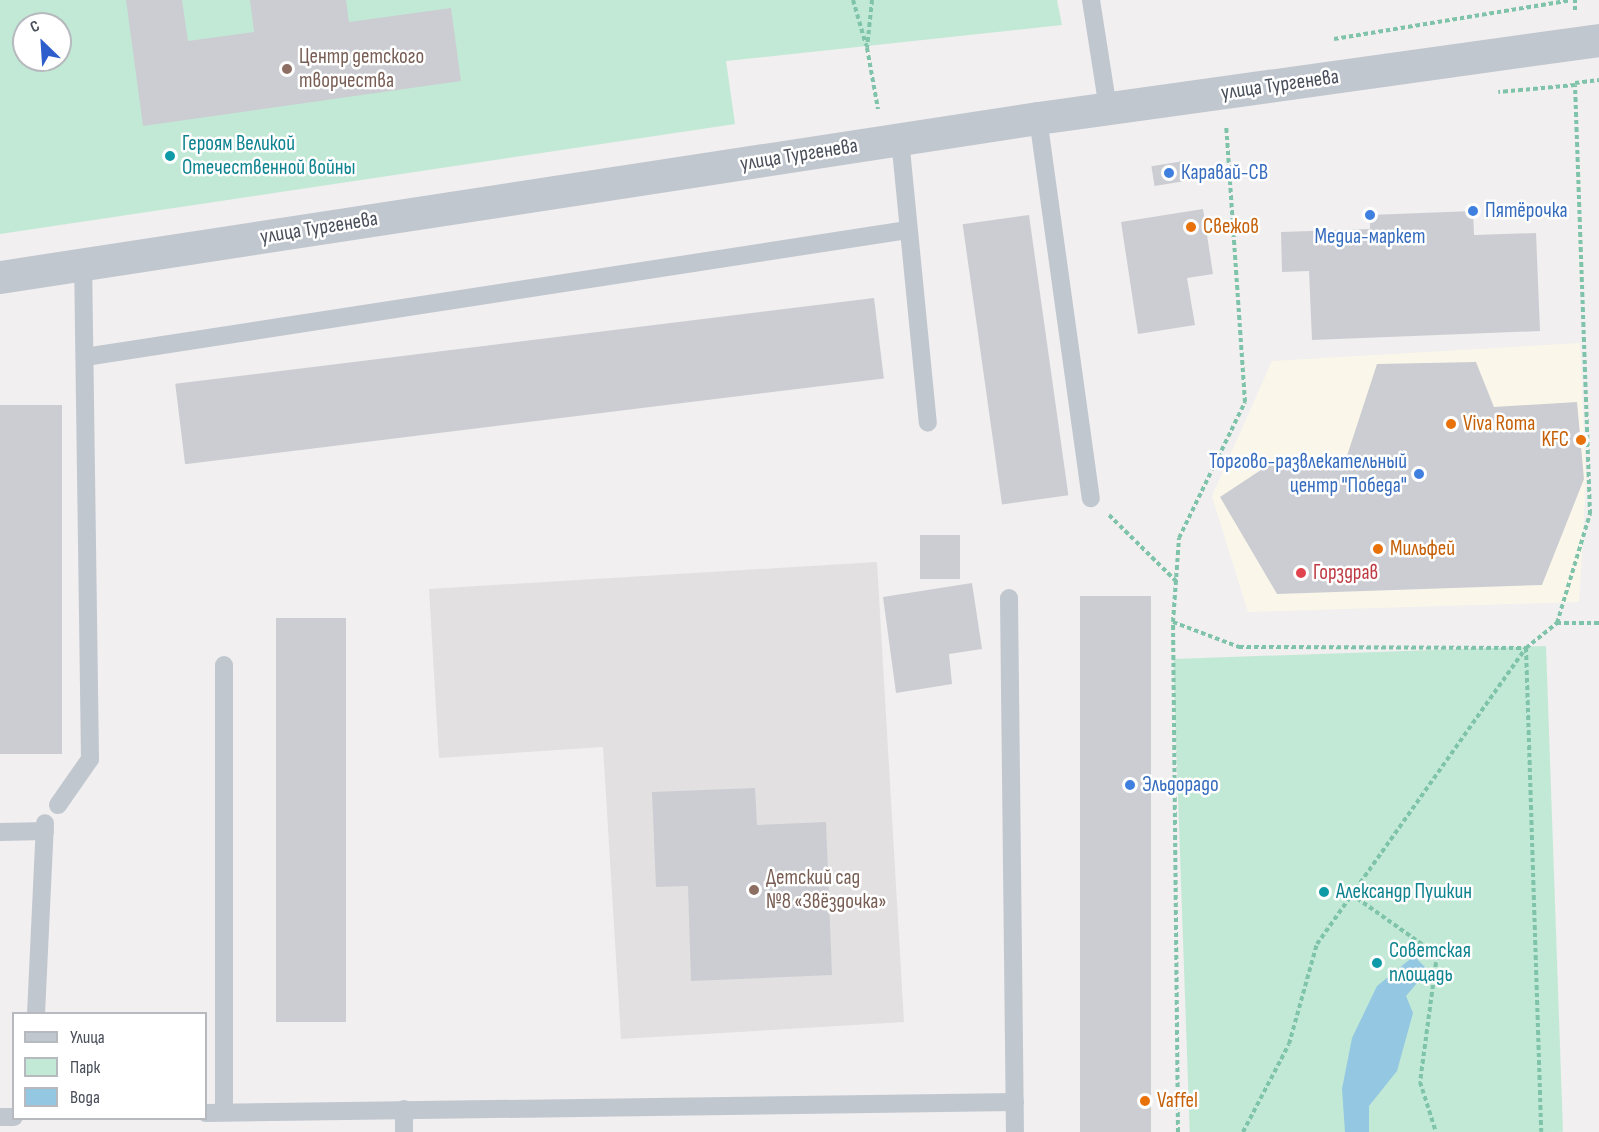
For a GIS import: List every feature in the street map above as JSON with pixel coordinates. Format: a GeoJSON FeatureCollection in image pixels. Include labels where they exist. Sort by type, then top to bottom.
{"type":"FeatureCollection","features":[{"type":"Feature","properties":{"kind":"street","name":"улица Тургенева"},"geometry":{"type":"LineString","coordinates":[[0,277],[890,128],[1038,118],[1599,40]]}},
{"type":"Feature","properties":{"kind":"lane"},"geometry":{"type":"LineString","coordinates":[[1091,0],[1108,109]]}},
{"type":"Feature","properties":{"kind":"lane"},"geometry":{"type":"LineString","coordinates":[[1038,118],[1091,498]]}},
{"type":"Feature","properties":{"kind":"lane"},"geometry":{"type":"LineString","coordinates":[[890,128],[907,230],[928,423]]}},
{"type":"Feature","properties":{"kind":"lane"},"geometry":{"type":"LineString","coordinates":[[85,357],[907,230]]}},
{"type":"Feature","properties":{"kind":"lane"},"geometry":{"type":"LineString","coordinates":[[58,806],[90,759],[83,264]]}},
{"type":"Feature","properties":{"kind":"lane"},"geometry":{"type":"LineString","coordinates":[[1009,598],[1015,1132]]}},
{"type":"Feature","properties":{"kind":"lane"},"geometry":{"type":"LineString","coordinates":[[224,665],[215,1113],[1016,1102]]}},
{"type":"Feature","properties":{"kind":"lane"},"geometry":{"type":"LineString","coordinates":[[0,832],[45,827],[36,1012]]}},
{"type":"Feature","properties":{"kind":"lane"},"geometry":{"type":"LineString","coordinates":[[404,1109],[404,1132]]}},
{"type":"Feature","properties":{"kind":"path"},"geometry":{"type":"LineString","coordinates":[[853,0],[890,128]]}},
{"type":"Feature","properties":{"kind":"path"},"geometry":{"type":"LineString","coordinates":[[867,48],[872,0]]}},
{"type":"Feature","properties":{"kind":"path"},"geometry":{"type":"LineString","coordinates":[[1243,1132],[1288,1044],[1317,944],[1526,648],[1557,623],[1590,514],[1575,85],[1494,92]]}},
{"type":"Feature","properties":{"kind":"path"},"geometry":{"type":"LineString","coordinates":[[1178,1132],[1173,622],[1179,538],[1245,402],[1226,117]]}},
{"type":"Feature","properties":{"kind":"path"},"geometry":{"type":"LineString","coordinates":[[1091,498],[1176,581]]}},
{"type":"Feature","properties":{"kind":"path"},"geometry":{"type":"LineString","coordinates":[[1173,622],[1239,647],[1526,648]]}},
{"type":"Feature","properties":{"kind":"path"},"geometry":{"type":"LineString","coordinates":[[1557,623],[1599,623]]}},
{"type":"Feature","properties":{"kind":"path"},"geometry":{"type":"LineString","coordinates":[[1526,648],[1540,1132]]}},
{"type":"Feature","properties":{"kind":"path"},"geometry":{"type":"LineString","coordinates":[[1351,894],[1437,955],[1420,1082],[1436,1132]]}},
{"type":"Feature","properties":{"kind":"shaded area","name":"Торгово-развлекательный центр \"Победа\""},"geometry":{"type":"Polygon","coordinates":[[[1580,343],[1586,481],[1579,602],[1248,612],[1212,496],[1272,361],[1580,343]]]}},
{"type":"Feature","properties":{"kind":"shaded area","name":"Детский сад №8 «Звёздочка»"},"geometry":{"type":"Polygon","coordinates":[[[877,562],[904,1022],[621,1039],[603,747],[439,758],[429,589],[877,562]]]}},
{"type":"Feature","properties":{"kind":"green space"},"geometry":{"type":"Polygon","coordinates":[[[0,0],[1057,0],[1062,25],[726,61],[735,124],[0,234],[0,0]]]}},
{"type":"Feature","properties":{"kind":"green space","name":"Советская площадь"},"geometry":{"type":"Polygon","coordinates":[[[1546,646],[1563,1132],[1190,1132],[1173,659],[1546,646]]]}},
{"type":"Feature","properties":{"kind":"water"},"geometry":{"type":"Polygon","coordinates":[[[1414,956],[1428,970],[1406,996],[1413,1013],[1397,1071],[1369,1106],[1369,1132],[1345,1132],[1342,1089],[1352,1038],[1377,986],[1414,956]]]}},
{"type":"Feature","properties":{"kind":"building"},"geometry":{"type":"Polygon","coordinates":[[[126,0],[182,0],[188,41],[254,32],[250,0],[346,0],[349,22],[451,8],[461,81],[143,126],[126,0]]]}},
{"type":"Feature","properties":{"kind":"building","name":"Каравай-СВ"},"geometry":{"type":"Polygon","coordinates":[[[1184,161],[1187,181],[1155,186],[1151,166],[1184,161]]]}},
{"type":"Feature","properties":{"kind":"building"},"geometry":{"type":"Polygon","coordinates":[[[1203,209],[1213,274],[1187,278],[1195,325],[1138,334],[1121,222],[1203,209]]]}},
{"type":"Feature","properties":{"kind":"building"},"geometry":{"type":"Polygon","coordinates":[[[1473,211],[1474,235],[1536,233],[1540,331],[1312,340],[1309,271],[1282,272],[1281,232],[1370,229],[1370,215],[1473,211]]]}},
{"type":"Feature","properties":{"kind":"building"},"geometry":{"type":"Polygon","coordinates":[[[1029,215],[1068,495],[1002,505],[963,224],[1029,215]]]}},
{"type":"Feature","properties":{"kind":"building"},"geometry":{"type":"Polygon","coordinates":[[[874,298],[884,378],[185,464],[175,384],[874,298]]]}},
{"type":"Feature","properties":{"kind":"building","name":"Торгово-развлекательный центр \"Победа\""},"geometry":{"type":"Polygon","coordinates":[[[1476,362],[1494,407],[1577,402],[1584,479],[1542,585],[1277,594],[1220,497],[1270,464],[1311,459],[1343,468],[1377,364],[1476,362]]]}},
{"type":"Feature","properties":{"kind":"building"},"geometry":{"type":"Polygon","coordinates":[[[0,405],[62,405],[62,754],[0,754],[0,405]]]}},
{"type":"Feature","properties":{"kind":"building"},"geometry":{"type":"Polygon","coordinates":[[[920,535],[960,535],[960,579],[920,579],[920,535]]]}},
{"type":"Feature","properties":{"kind":"building"},"geometry":{"type":"Polygon","coordinates":[[[972,583],[982,649],[949,654],[952,684],[896,693],[883,597],[972,583]]]}},
{"type":"Feature","properties":{"kind":"building"},"geometry":{"type":"Polygon","coordinates":[[[1080,596],[1151,596],[1151,1132],[1080,1132],[1080,596]]]}},
{"type":"Feature","properties":{"kind":"building"},"geometry":{"type":"Polygon","coordinates":[[[276,618],[346,618],[346,1022],[276,1022],[276,618]]]}},
{"type":"Feature","properties":{"kind":"building"},"geometry":{"type":"Polygon","coordinates":[[[755,788],[757,825],[826,822],[832,975],[691,981],[688,886],[656,887],[652,792],[755,788]]]}},
{"type":"Feature","properties":{"kind":"place","name":"Центр детского творчества"},"geometry":{"type":"Point","coordinates":[287,69]}},
{"type":"Feature","properties":{"kind":"place","name":"Героям Великой Отечественной войны"},"geometry":{"type":"Point","coordinates":[170,156]}},
{"type":"Feature","properties":{"kind":"place","name":"Каравай-СВ"},"geometry":{"type":"Point","coordinates":[1169,173]}},
{"type":"Feature","properties":{"kind":"place","name":"Пятёрочка"},"geometry":{"type":"Point","coordinates":[1473,211]}},
{"type":"Feature","properties":{"kind":"place","name":"Медиа-маркет"},"geometry":{"type":"Point","coordinates":[1370,215]}},
{"type":"Feature","properties":{"kind":"place","name":"Свежов"},"geometry":{"type":"Point","coordinates":[1191,227]}},
{"type":"Feature","properties":{"kind":"place","name":"Viva Roma"},"geometry":{"type":"Point","coordinates":[1451,424]}},
{"type":"Feature","properties":{"kind":"place","name":"KFC"},"geometry":{"type":"Point","coordinates":[1581,440]}},
{"type":"Feature","properties":{"kind":"place","name":"Торгово-развлекательный центр \"Победа\""},"geometry":{"type":"Point","coordinates":[1419,474]}},
{"type":"Feature","properties":{"kind":"place","name":"Мильфей"},"geometry":{"type":"Point","coordinates":[1378,549]}},
{"type":"Feature","properties":{"kind":"place","name":"Горздрав"},"geometry":{"type":"Point","coordinates":[1301,573]}},
{"type":"Feature","properties":{"kind":"place","name":"Эльдорадо"},"geometry":{"type":"Point","coordinates":[1130,785]}},
{"type":"Feature","properties":{"kind":"place","name":"Детский сад №8 «Звёздочка»"},"geometry":{"type":"Point","coordinates":[754,890]}},
{"type":"Feature","properties":{"kind":"place","name":"Александр Пушкин"},"geometry":{"type":"Point","coordinates":[1324,892]}},
{"type":"Feature","properties":{"kind":"place","name":"Советская площадь"},"geometry":{"type":"Point","coordinates":[1377,963]}},
{"type":"Feature","properties":{"kind":"place","name":"Vaffel"},"geometry":{"type":"Point","coordinates":[1145,1101]}}]}
